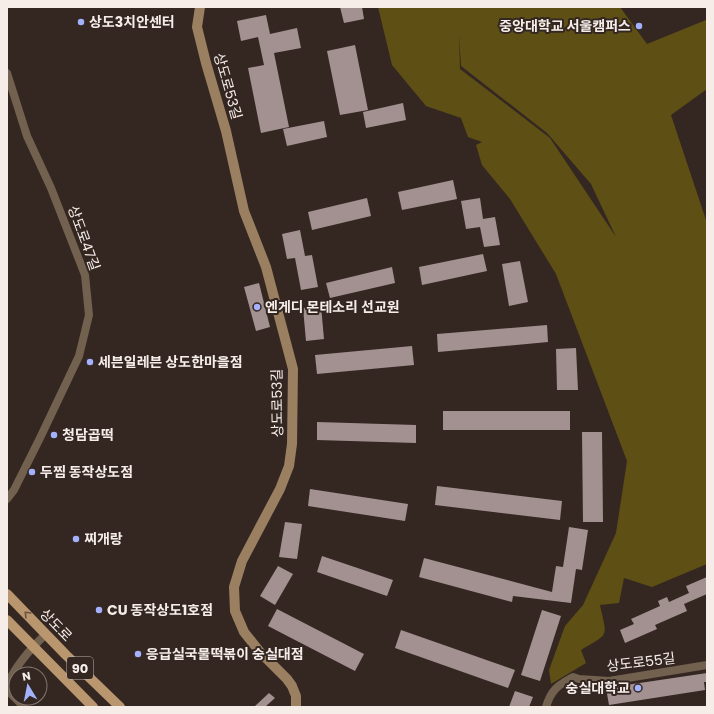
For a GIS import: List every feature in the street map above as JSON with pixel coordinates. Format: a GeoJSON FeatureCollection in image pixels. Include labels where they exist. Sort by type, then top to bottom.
{"type":"FeatureCollection","features":[{"type":"Feature","properties":{"kind":"main road","name":"상도로"},"geometry":{"type":"LineString","coordinates":[[7,594],[66,655],[120,707]]}},
{"type":"Feature","properties":{"kind":"main road","name":"90"},"geometry":{"type":"LineString","coordinates":[[7,620],[93,707]]}},
{"type":"Feature","properties":{"kind":"street","name":"상도로53길"},"geometry":{"type":"LineString","coordinates":[[200,7],[197,27],[226,131],[244,211],[266,267],[293,369],[292,444],[289,466],[280,489],[242,561],[234,587],[235,611],[244,632],[260,652],[292,686],[296,696],[296,707]]}},
{"type":"Feature","properties":{"kind":"street","name":"상도로47길"},"geometry":{"type":"LineString","coordinates":[[7,73],[27,136],[51,188],[85,275],[89,315],[79,356],[14,490],[7,498]]}},
{"type":"Feature","properties":{"kind":"street"},"geometry":{"type":"LineString","coordinates":[[7,685],[24,656],[46,634]]}},
{"type":"Feature","properties":{"kind":"street","name":"상도로55길"},"geometry":{"type":"LineString","coordinates":[[546,707],[548,699],[556,687],[573,677],[579,679],[609,681],[707,665]]}},
{"type":"Feature","properties":{"kind":"street"},"geometry":{"type":"LineString","coordinates":[[7,690],[24,707]]}},
{"type":"Feature","properties":{"kind":"shaded area"},"geometry":{"type":"Polygon","coordinates":[[[378,7],[620,7],[647,44],[706,20],[707,89],[671,115],[707,223],[707,564],[652,587],[624,578],[619,603],[600,605],[605,629],[604,634],[602,637],[581,650],[586,663],[551,684],[549,670],[565,626],[583,605],[616,533],[627,461],[556,274],[510,199],[482,165],[476,145],[482,142],[468,137],[461,118],[426,106],[392,65],[378,7]],[[459,34],[460,69],[550,138],[616,237],[591,184],[547,133],[461,66],[459,34]]]}},
{"type":"Feature","properties":{"kind":"building"},"geometry":{"type":"Polygon","coordinates":[[[340,7],[362,7],[364,19],[344,23],[340,7]]]}},
{"type":"Feature","properties":{"kind":"building"},"geometry":{"type":"Polygon","coordinates":[[[266,15],[270,34],[297,28],[301,48],[274,53],[289,127],[261,133],[248,68],[264,65],[258,37],[241,41],[237,21],[266,15]]]}},
{"type":"Feature","properties":{"kind":"building"},"geometry":{"type":"Polygon","coordinates":[[[355,45],[368,110],[340,115],[327,51],[355,45]]]}},
{"type":"Feature","properties":{"kind":"building"},"geometry":{"type":"Polygon","coordinates":[[[403,103],[406,120],[366,128],[363,112],[403,103]]]}},
{"type":"Feature","properties":{"kind":"building"},"geometry":{"type":"Polygon","coordinates":[[[324,121],[327,137],[287,146],[283,129],[324,121]]]}},
{"type":"Feature","properties":{"kind":"building"},"geometry":{"type":"Polygon","coordinates":[[[453,180],[457,199],[402,210],[398,192],[453,180]]]}},
{"type":"Feature","properties":{"kind":"building"},"geometry":{"type":"Polygon","coordinates":[[[367,198],[371,216],[312,230],[308,212],[367,198]]]}},
{"type":"Feature","properties":{"kind":"building"},"geometry":{"type":"Polygon","coordinates":[[[480,198],[483,219],[495,217],[500,245],[484,247],[480,227],[466,229],[461,201],[480,198]]]}},
{"type":"Feature","properties":{"kind":"building"},"geometry":{"type":"Polygon","coordinates":[[[300,230],[305,256],[312,255],[318,287],[301,290],[295,258],[287,259],[282,234],[300,230]]]}},
{"type":"Feature","properties":{"kind":"building"},"geometry":{"type":"Polygon","coordinates":[[[483,254],[487,271],[422,285],[419,267],[483,254]]]}},
{"type":"Feature","properties":{"kind":"building"},"geometry":{"type":"Polygon","coordinates":[[[520,261],[528,302],[509,306],[502,264],[520,261]]]}},
{"type":"Feature","properties":{"kind":"building"},"geometry":{"type":"Polygon","coordinates":[[[392,267],[395,283],[330,298],[326,283],[392,267]]]}},
{"type":"Feature","properties":{"kind":"building","name":"엔게디 몬테소리 선교원"},"geometry":{"type":"Polygon","coordinates":[[[259,283],[270,327],[256,331],[244,287],[259,283]]]}},
{"type":"Feature","properties":{"kind":"building"},"geometry":{"type":"Polygon","coordinates":[[[321,306],[324,339],[306,341],[303,308],[321,306]]]}},
{"type":"Feature","properties":{"kind":"building"},"geometry":{"type":"Polygon","coordinates":[[[547,325],[548,342],[438,352],[437,334],[547,325]]]}},
{"type":"Feature","properties":{"kind":"building"},"geometry":{"type":"Polygon","coordinates":[[[412,346],[414,365],[317,374],[315,355],[412,346]]]}},
{"type":"Feature","properties":{"kind":"building"},"geometry":{"type":"Polygon","coordinates":[[[576,348],[578,390],[557,390],[556,349],[576,348]]]}},
{"type":"Feature","properties":{"kind":"building"},"geometry":{"type":"Polygon","coordinates":[[[443,411],[570,411],[570,430],[443,430],[443,411]]]}},
{"type":"Feature","properties":{"kind":"building"},"geometry":{"type":"Polygon","coordinates":[[[317,422],[416,425],[416,443],[317,440],[317,422]]]}},
{"type":"Feature","properties":{"kind":"building"},"geometry":{"type":"Polygon","coordinates":[[[582,432],[602,432],[603,522],[583,522],[582,432]]]}},
{"type":"Feature","properties":{"kind":"building"},"geometry":{"type":"Polygon","coordinates":[[[437,486],[562,501],[560,520],[435,505],[437,486]]]}},
{"type":"Feature","properties":{"kind":"building"},"geometry":{"type":"Polygon","coordinates":[[[310,489],[408,504],[405,521],[308,506],[310,489]]]}},
{"type":"Feature","properties":{"kind":"building"},"geometry":{"type":"Polygon","coordinates":[[[285,522],[302,524],[297,559],[279,557],[285,522]]]}},
{"type":"Feature","properties":{"kind":"building"},"geometry":{"type":"Polygon","coordinates":[[[569,527],[588,530],[582,570],[576,569],[571,603],[513,596],[512,602],[419,577],[424,558],[552,592],[556,566],[563,567],[569,527]]]}},
{"type":"Feature","properties":{"kind":"building"},"geometry":{"type":"Polygon","coordinates":[[[322,556],[393,580],[387,596],[317,572],[322,556]]]}},
{"type":"Feature","properties":{"kind":"building"},"geometry":{"type":"Polygon","coordinates":[[[278,566],[293,574],[275,605],[260,596],[278,566]]]}},
{"type":"Feature","properties":{"kind":"building"},"geometry":{"type":"Polygon","coordinates":[[[707,577],[707,594],[684,604],[687,611],[655,625],[657,629],[625,643],[620,630],[634,624],[631,619],[660,606],[658,601],[667,597],[669,602],[689,593],[686,586],[707,577]]]}},
{"type":"Feature","properties":{"kind":"building"},"geometry":{"type":"Polygon","coordinates":[[[277,609],[364,654],[355,671],[268,626],[277,609]]]}},
{"type":"Feature","properties":{"kind":"building"},"geometry":{"type":"Polygon","coordinates":[[[542,610],[561,616],[540,681],[521,675],[542,610]]]}},
{"type":"Feature","properties":{"kind":"building"},"geometry":{"type":"Polygon","coordinates":[[[401,630],[515,670],[508,688],[395,648],[401,630]]]}},
{"type":"Feature","properties":{"kind":"building"},"geometry":{"type":"Polygon","coordinates":[[[707,673],[707,682],[704,682],[705,690],[609,705],[606,688],[707,673]]]}},
{"type":"Feature","properties":{"kind":"building"},"geometry":{"type":"Polygon","coordinates":[[[515,691],[533,697],[529,707],[509,707],[515,691]]]}},
{"type":"Feature","properties":{"kind":"building"},"geometry":{"type":"Polygon","coordinates":[[[269,693],[275,698],[265,707],[254,707],[269,693]]]}},
{"type":"Feature","properties":{"kind":"place","name":"상도3치안센터"},"geometry":{"type":"Point","coordinates":[81,22]}},
{"type":"Feature","properties":{"kind":"place","name":"중앙대학교 서울캠퍼스"},"geometry":{"type":"Point","coordinates":[639,26]}},
{"type":"Feature","properties":{"kind":"place","name":"엔게디 몬테소리 선교원"},"geometry":{"type":"Point","coordinates":[257,307]}},
{"type":"Feature","properties":{"kind":"place","name":"세븐일레븐 상도한마을점"},"geometry":{"type":"Point","coordinates":[90,362]}},
{"type":"Feature","properties":{"kind":"place","name":"청담곱떡"},"geometry":{"type":"Point","coordinates":[54,435]}},
{"type":"Feature","properties":{"kind":"place","name":"두찜 동작상도점"},"geometry":{"type":"Point","coordinates":[32,472]}},
{"type":"Feature","properties":{"kind":"place","name":"찌개랑"},"geometry":{"type":"Point","coordinates":[76,539]}},
{"type":"Feature","properties":{"kind":"place","name":"CU 동작상도1호점"},"geometry":{"type":"Point","coordinates":[99,610]}},
{"type":"Feature","properties":{"kind":"place","name":"응급실국물떡볶이 숭실대점"},"geometry":{"type":"Point","coordinates":[138,654]}},
{"type":"Feature","properties":{"kind":"place","name":"숭실대학교"},"geometry":{"type":"Point","coordinates":[638,688]}}]}
